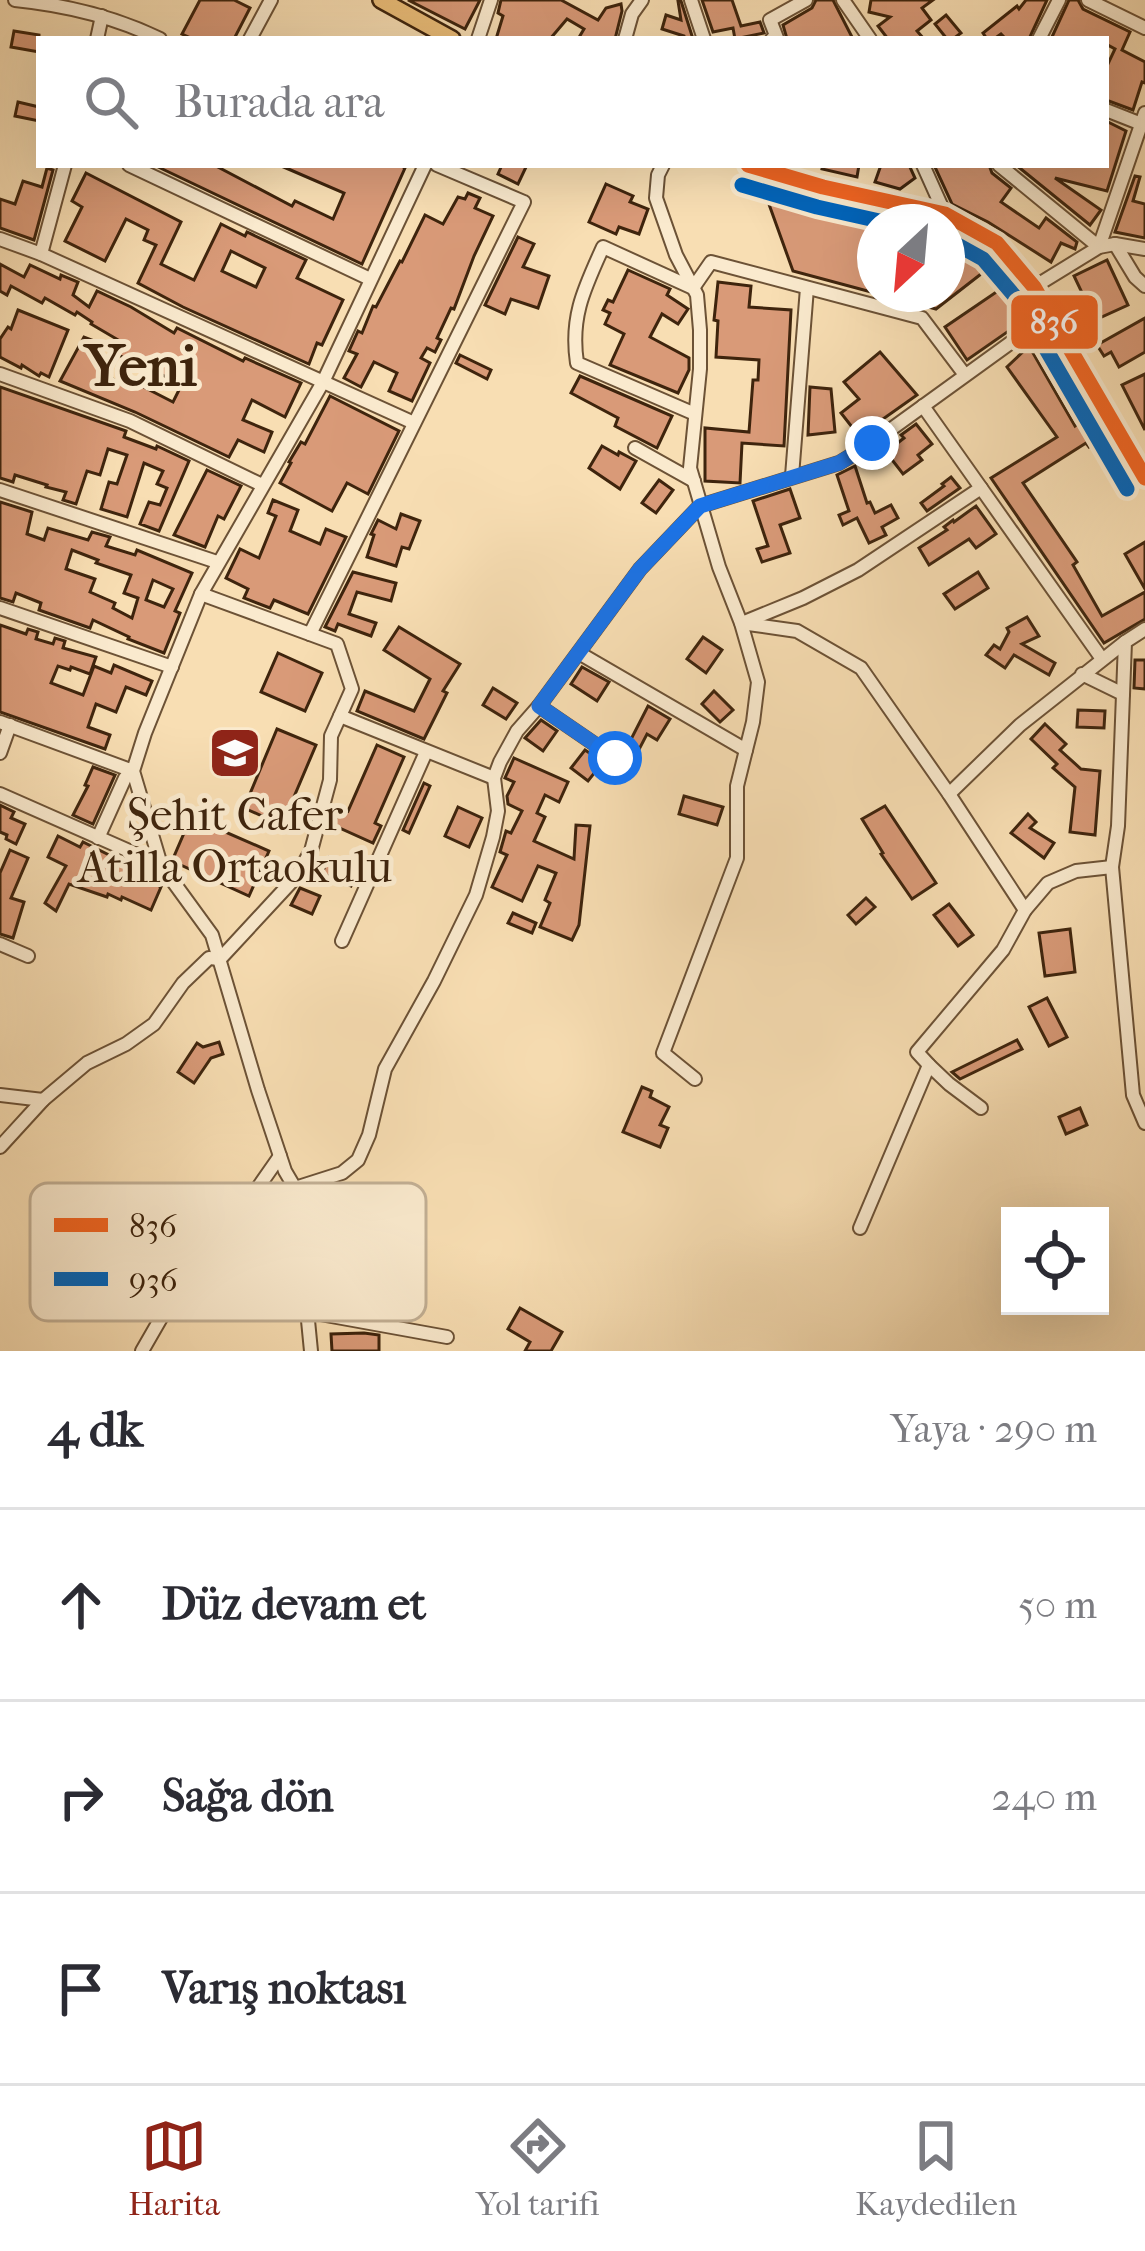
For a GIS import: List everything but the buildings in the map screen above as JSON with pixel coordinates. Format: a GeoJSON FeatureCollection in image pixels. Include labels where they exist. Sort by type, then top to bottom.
{"type":"FeatureCollection","features":[{"type":"Feature","properties":{"kind":"main road"},"geometry":{"type":"LineString","coordinates":[[381,0],[447,36]]}},
{"type":"Feature","properties":{"kind":"main road"},"geometry":{"type":"LineString","coordinates":[[758,168],[900,204]]}},
{"type":"Feature","properties":{"kind":"main road"},"geometry":{"type":"LineString","coordinates":[[965,225],[997,243],[1034,286],[1143,468]]}},
{"type":"Feature","properties":{"kind":"street"},"geometry":{"type":"LineString","coordinates":[[15,0],[102,16],[154,36]]}},
{"type":"Feature","properties":{"kind":"street"},"geometry":{"type":"LineString","coordinates":[[252,36],[271,0]]}},
{"type":"Feature","properties":{"kind":"street"},"geometry":{"type":"LineString","coordinates":[[479,36],[491,0]]}},
{"type":"Feature","properties":{"kind":"street"},"geometry":{"type":"LineString","coordinates":[[691,0],[703,36]]}},
{"type":"Feature","properties":{"kind":"street"},"geometry":{"type":"LineString","coordinates":[[776,36],[770,20],[806,0]]}},
{"type":"Feature","properties":{"kind":"street"},"geometry":{"type":"LineString","coordinates":[[843,0],[866,36]]}},
{"type":"Feature","properties":{"kind":"street"},"geometry":{"type":"LineString","coordinates":[[1041,36],[1059,0]]}},
{"type":"Feature","properties":{"kind":"street"},"geometry":{"type":"LineString","coordinates":[[1088,0],[1145,28]]}},
{"type":"Feature","properties":{"kind":"street"},"geometry":{"type":"LineString","coordinates":[[627,36],[640,1]]}},
{"type":"Feature","properties":{"kind":"street"},"geometry":{"type":"LineString","coordinates":[[98,36],[102,16]]}},
{"type":"Feature","properties":{"kind":"street"},"geometry":{"type":"LineString","coordinates":[[1099,247],[1143,121],[1109,111]]}},
{"type":"Feature","properties":{"kind":"street"},"geometry":{"type":"LineString","coordinates":[[41,254],[64,168]]}},
{"type":"Feature","properties":{"kind":"street"},"geometry":{"type":"LineString","coordinates":[[135,168],[370,279]]}},
{"type":"Feature","properties":{"kind":"street"},"geometry":{"type":"LineString","coordinates":[[98,838],[125,778],[133,771],[201,594],[323,382],[424,168]]}},
{"type":"Feature","properties":{"kind":"street"},"geometry":{"type":"LineString","coordinates":[[310,634],[524,202],[444,168]]}},
{"type":"Feature","properties":{"kind":"street"},"geometry":{"type":"LineString","coordinates":[[662,168],[656,198],[676,255],[697,295],[700,330],[690,468],[758,682],[737,786],[737,858],[663,1053],[694,1079]]}},
{"type":"Feature","properties":{"kind":"street"},"geometry":{"type":"LineString","coordinates":[[924,168],[941,204]]}},
{"type":"Feature","properties":{"kind":"street"},"geometry":{"type":"LineString","coordinates":[[1003,168],[1099,247]]}},
{"type":"Feature","properties":{"kind":"street"},"geometry":{"type":"LineString","coordinates":[[0,239],[414,423]]}},
{"type":"Feature","properties":{"kind":"street"},"geometry":{"type":"LineString","coordinates":[[1115,244],[1145,286]]}},
{"type":"Feature","properties":{"kind":"street"},"geometry":{"type":"LineString","coordinates":[[1034,286],[1099,247],[1115,244],[1145,250]]}},
{"type":"Feature","properties":{"kind":"street"},"geometry":{"type":"LineString","coordinates":[[693,288],[603,248],[580,299],[573,337],[577,363],[695,415]]}},
{"type":"Feature","properties":{"kind":"street"},"geometry":{"type":"LineString","coordinates":[[693,288],[711,262],[922,317],[965,375]]}},
{"type":"Feature","properties":{"kind":"street"},"geometry":{"type":"LineString","coordinates":[[792,476],[807,288]]}},
{"type":"Feature","properties":{"kind":"street"},"geometry":{"type":"LineString","coordinates":[[311,1183],[342,1173],[358,1160],[370,1135],[385,1070],[476,895],[498,811],[494,778],[517,730],[640,569],[700,506],[839,463],[1049,315]]}},
{"type":"Feature","properties":{"kind":"street"},"geometry":{"type":"LineString","coordinates":[[0,374],[130,421],[262,485]]}},
{"type":"Feature","properties":{"kind":"street"},"geometry":{"type":"LineString","coordinates":[[923,406],[1102,659]]}},
{"type":"Feature","properties":{"kind":"street"},"geometry":{"type":"LineString","coordinates":[[634,448],[694,481]]}},
{"type":"Feature","properties":{"kind":"street"},"geometry":{"type":"LineString","coordinates":[[741,623],[857,570],[981,488]]}},
{"type":"Feature","properties":{"kind":"street"},"geometry":{"type":"LineString","coordinates":[[0,490],[217,562]]}},
{"type":"Feature","properties":{"kind":"street"},"geometry":{"type":"LineString","coordinates":[[201,594],[337,644],[352,689],[331,736],[330,780],[311,851],[295,878],[220,959]]}},
{"type":"Feature","properties":{"kind":"street"},"geometry":{"type":"LineString","coordinates":[[0,608],[172,667]]}},
{"type":"Feature","properties":{"kind":"street"},"geometry":{"type":"LineString","coordinates":[[741,623],[797,631],[860,668],[1024,910]]}},
{"type":"Feature","properties":{"kind":"street"},"geometry":{"type":"LineString","coordinates":[[949,794],[1020,725],[1145,629]]}},
{"type":"Feature","properties":{"kind":"street"},"geometry":{"type":"LineString","coordinates":[[1125,642],[1118,826],[1112,867],[1132,1095],[1145,1123]]}},
{"type":"Feature","properties":{"kind":"street"},"geometry":{"type":"LineString","coordinates":[[579,653],[746,750]]}},
{"type":"Feature","properties":{"kind":"street"},"geometry":{"type":"LineString","coordinates":[[1082,674],[1123,694]]}},
{"type":"Feature","properties":{"kind":"street"},"geometry":{"type":"LineString","coordinates":[[539,706],[615,758]]}},
{"type":"Feature","properties":{"kind":"street"},"geometry":{"type":"LineString","coordinates":[[340,716],[494,778]]}},
{"type":"Feature","properties":{"kind":"street"},"geometry":{"type":"LineString","coordinates":[[0,753],[5,724],[133,771]]}},
{"type":"Feature","properties":{"kind":"street"},"geometry":{"type":"LineString","coordinates":[[342,941],[426,752]]}},
{"type":"Feature","properties":{"kind":"street"},"geometry":{"type":"LineString","coordinates":[[133,771],[161,865],[212,935],[280,1156],[293,1183]]}},
{"type":"Feature","properties":{"kind":"street"},"geometry":{"type":"LineString","coordinates":[[0,794],[161,865]]}},
{"type":"Feature","properties":{"kind":"street"},"geometry":{"type":"LineString","coordinates":[[981,1108],[916,1052],[1003,950],[1024,910],[1048,883],[1076,871],[1112,867]]}},
{"type":"Feature","properties":{"kind":"street"},"geometry":{"type":"LineString","coordinates":[[0,944],[28,956]]}},
{"type":"Feature","properties":{"kind":"street"},"geometry":{"type":"LineString","coordinates":[[0,1147],[43,1100],[87,1063],[154,1024],[183,983],[209,958],[220,959]]}},
{"type":"Feature","properties":{"kind":"street"},"geometry":{"type":"LineString","coordinates":[[860,1228],[929,1065]]}},
{"type":"Feature","properties":{"kind":"street"},"geometry":{"type":"LineString","coordinates":[[0,1095],[43,1100]]}},
{"type":"Feature","properties":{"kind":"street"},"geometry":{"type":"LineString","coordinates":[[261,1183],[280,1156]]}},
{"type":"Feature","properties":{"kind":"street"},"geometry":{"type":"LineString","coordinates":[[142,1351],[159,1321]]}},
{"type":"Feature","properties":{"kind":"street"},"geometry":{"type":"LineString","coordinates":[[309,1321],[311,1351]]}},
{"type":"Feature","properties":{"kind":"street"},"geometry":{"type":"LineString","coordinates":[[359,1321],[447,1337]]}},
{"type":"Feature","properties":{"kind":"transit line","name":"836"},"geometry":{"type":"LineString","coordinates":[[758,168],[945,214],[997,243],[1034,287],[1145,478]]}},
{"type":"Feature","properties":{"kind":"transit line","name":"936"},"geometry":{"type":"LineString","coordinates":[[742,185],[857,216]]}},
{"type":"Feature","properties":{"kind":"transit line","name":"936"},"geometry":{"type":"LineString","coordinates":[[965,249],[983,259],[1017,299],[1127,489]]}},
{"type":"Feature","properties":{"kind":"place","name":"Şehit Cafer Atilla Ortaokulu"},"geometry":{"type":"Point","coordinates":[235,753]}},
{"type":"Feature","properties":{"kind":"district","name":"Yeni"},"geometry":{"type":"Point","coordinates":[141,365]}},
{"type":"Feature","properties":{"kind":"route"},"geometry":{"type":"LineString","coordinates":[[615,758],[539,706],[640,569],[700,506],[839,463],[872,443]]}}]}
